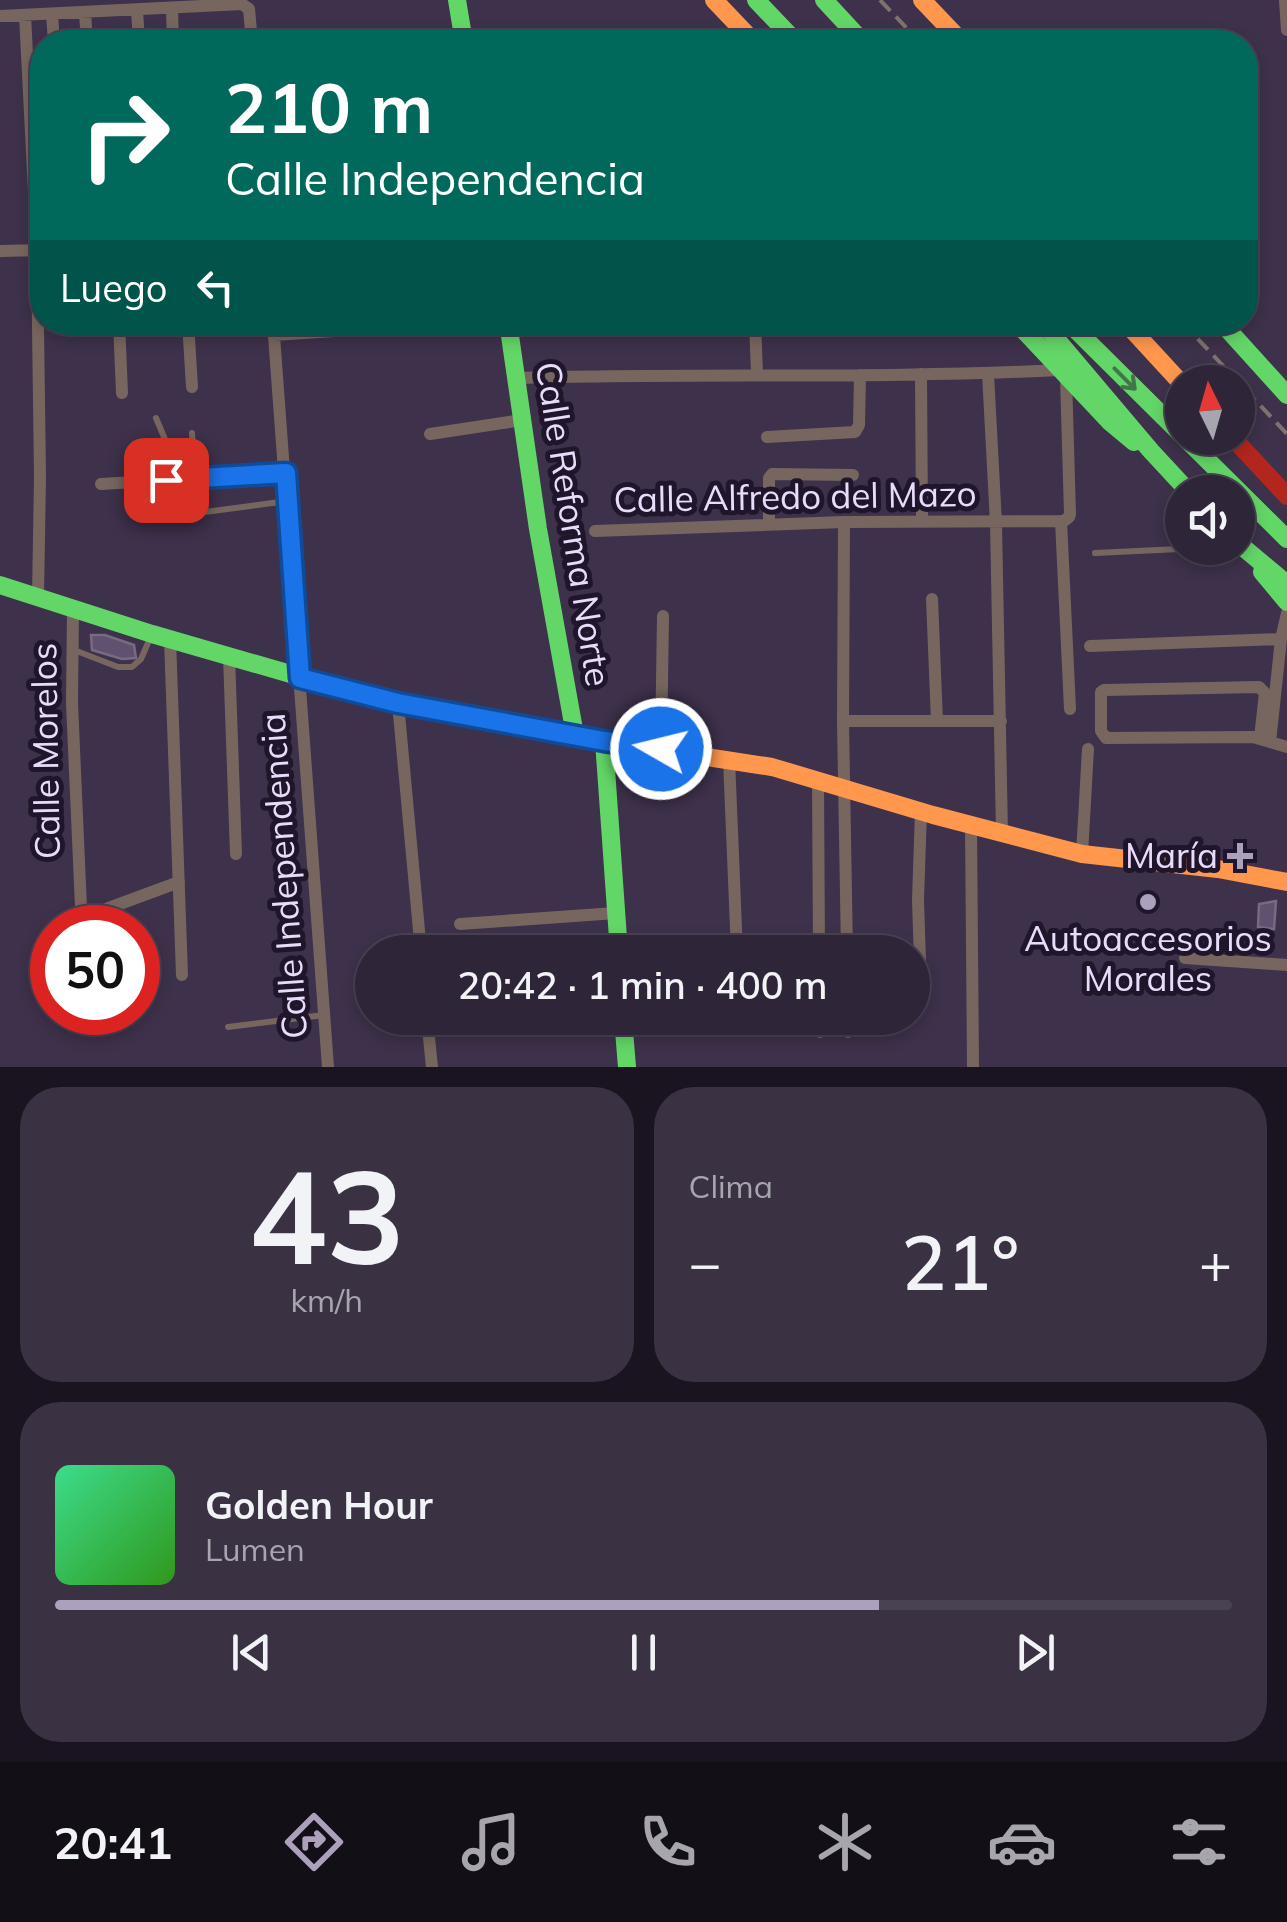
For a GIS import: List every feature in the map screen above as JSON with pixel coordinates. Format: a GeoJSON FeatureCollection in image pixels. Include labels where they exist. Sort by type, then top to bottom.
{"type":"FeatureCollection","features":[{"type":"Feature","properties":{"kind":"main road"},"geometry":{"type":"LineString","coordinates":[[457,0],[462,30]]}},
{"type":"Feature","properties":{"kind":"main road"},"geometry":{"type":"LineString","coordinates":[[714,0],[743,30]]}},
{"type":"Feature","properties":{"kind":"main road"},"geometry":{"type":"LineString","coordinates":[[756,0],[785,30]]}},
{"type":"Feature","properties":{"kind":"main road"},"geometry":{"type":"LineString","coordinates":[[824,0],[853,30]]}},
{"type":"Feature","properties":{"kind":"main road"},"geometry":{"type":"LineString","coordinates":[[922,0],[951,30]]}},
{"type":"Feature","properties":{"kind":"main road","name":"Calle Reforma Norte"},"geometry":{"type":"LineString","coordinates":[[510,335],[538,529],[575,735]]}},
{"type":"Feature","properties":{"kind":"main road"},"geometry":{"type":"LineString","coordinates":[[1028,335],[1110,422],[1171,475]]}},
{"type":"Feature","properties":{"kind":"main road"},"geometry":{"type":"LineString","coordinates":[[1054,335],[1164,468]]}},
{"type":"Feature","properties":{"kind":"main road"},"geometry":{"type":"LineString","coordinates":[[1081,335],[1165,417]]}},
{"type":"Feature","properties":{"kind":"main road"},"geometry":{"type":"LineString","coordinates":[[1137,335],[1165,366]]}},
{"type":"Feature","properties":{"kind":"main road"},"geometry":{"type":"LineString","coordinates":[[1232,335],[1287,394]]}},
{"type":"Feature","properties":{"kind":"main road"},"geometry":{"type":"LineString","coordinates":[[1203,455],[1287,539]]}},
{"type":"Feature","properties":{"kind":"main road"},"geometry":{"type":"LineString","coordinates":[[1248,455],[1287,496]]}},
{"type":"Feature","properties":{"kind":"main road"},"geometry":{"type":"LineString","coordinates":[[1255,558],[1287,584]]}},
{"type":"Feature","properties":{"kind":"main road"},"geometry":{"type":"LineString","coordinates":[[1255,564],[1287,602]]}},
{"type":"Feature","properties":{"kind":"main road"},"geometry":{"type":"LineString","coordinates":[[0,585],[300,678],[398,703],[772,767],[1082,854],[1218,868],[1287,882]]}},
{"type":"Feature","properties":{"kind":"main road"},"geometry":{"type":"LineString","coordinates":[[604,741],[618,935]]}},
{"type":"Feature","properties":{"kind":"main road"},"geometry":{"type":"LineString","coordinates":[[625,1035],[626,1067]]}},
{"type":"Feature","properties":{"kind":"street"},"geometry":{"type":"LineString","coordinates":[[1284,0],[1287,30]]}},
{"type":"Feature","properties":{"kind":"street"},"geometry":{"type":"LineString","coordinates":[[0,16],[237,4],[247,5],[250,30]]}},
{"type":"Feature","properties":{"kind":"street"},"geometry":{"type":"LineString","coordinates":[[172,8],[173,30]]}},
{"type":"Feature","properties":{"kind":"street"},"geometry":{"type":"LineString","coordinates":[[137,10],[139,30]]}},
{"type":"Feature","properties":{"kind":"street"},"geometry":{"type":"LineString","coordinates":[[85,13],[86,30]]}},
{"type":"Feature","properties":{"kind":"street"},"geometry":{"type":"LineString","coordinates":[[52,14],[53,30]]}},
{"type":"Feature","properties":{"kind":"street"},"geometry":{"type":"LineString","coordinates":[[25,16],[30,94]]}},
{"type":"Feature","properties":{"kind":"street"},"geometry":{"type":"LineString","coordinates":[[0,251],[30,250]]}},
{"type":"Feature","properties":{"kind":"street"},"geometry":{"type":"LineString","coordinates":[[38,598],[40,335]]}},
{"type":"Feature","properties":{"kind":"street"},"geometry":{"type":"LineString","coordinates":[[120,335],[122,393]]}},
{"type":"Feature","properties":{"kind":"street"},"geometry":{"type":"LineString","coordinates":[[189,335],[192,387]]}},
{"type":"Feature","properties":{"kind":"street","name":"Calle Independencia"},"geometry":{"type":"LineString","coordinates":[[274,335],[328,1067]]}},
{"type":"Feature","properties":{"kind":"street"},"geometry":{"type":"LineString","coordinates":[[756,335],[757,374]]}},
{"type":"Feature","properties":{"kind":"street"},"geometry":{"type":"LineString","coordinates":[[921,374],[922,522]]}},
{"type":"Feature","properties":{"kind":"street"},"geometry":{"type":"LineString","coordinates":[[988,374],[996,523],[1002,834]]}},
{"type":"Feature","properties":{"kind":"street"},"geometry":{"type":"LineString","coordinates":[[516,378],[1063,374],[1070,514],[1064,520],[1070,709]]}},
{"type":"Feature","properties":{"kind":"street"},"geometry":{"type":"LineString","coordinates":[[767,436],[855,432],[859,425],[860,375]]}},
{"type":"Feature","properties":{"kind":"street"},"geometry":{"type":"LineString","coordinates":[[430,434],[522,420]]}},
{"type":"Feature","properties":{"kind":"street"},"geometry":{"type":"LineString","coordinates":[[101,484],[286,473]]}},
{"type":"Feature","properties":{"kind":"street"},"geometry":{"type":"LineString","coordinates":[[769,524],[772,474],[853,475]]}},
{"type":"Feature","properties":{"kind":"street","name":"Calle Alfredo del Mazo"},"geometry":{"type":"LineString","coordinates":[[596,531],[844,522],[1064,520]]}},
{"type":"Feature","properties":{"kind":"street"},"geometry":{"type":"LineString","coordinates":[[844,522],[848,935]]}},
{"type":"Feature","properties":{"kind":"street"},"geometry":{"type":"LineString","coordinates":[[932,599],[937,722]]}},
{"type":"Feature","properties":{"kind":"street","name":"Calle Morelos"},"geometry":{"type":"LineString","coordinates":[[73,609],[72,714],[82,906],[85,911],[98,912],[178,882]]}},
{"type":"Feature","properties":{"kind":"street"},"geometry":{"type":"LineString","coordinates":[[1265,740],[1287,613]]}},
{"type":"Feature","properties":{"kind":"street"},"geometry":{"type":"LineString","coordinates":[[661,749],[663,616]]}},
{"type":"Feature","properties":{"kind":"street"},"geometry":{"type":"LineString","coordinates":[[161,636],[182,975]]}},
{"type":"Feature","properties":{"kind":"street"},"geometry":{"type":"LineString","coordinates":[[1090,646],[1281,639]]}},
{"type":"Feature","properties":{"kind":"street"},"geometry":{"type":"LineString","coordinates":[[229,656],[236,854]]}},
{"type":"Feature","properties":{"kind":"street"},"geometry":{"type":"LineString","coordinates":[[1265,740],[1265,692],[1260,687],[1100,692],[1101,732],[1106,738],[1265,740],[1287,746]]}},
{"type":"Feature","properties":{"kind":"street"},"geometry":{"type":"LineString","coordinates":[[398,703],[419,935]]}},
{"type":"Feature","properties":{"kind":"street"},"geometry":{"type":"LineString","coordinates":[[843,721],[1002,721]]}},
{"type":"Feature","properties":{"kind":"street"},"geometry":{"type":"LineString","coordinates":[[1082,854],[1088,749]]}},
{"type":"Feature","properties":{"kind":"street"},"geometry":{"type":"LineString","coordinates":[[730,759],[736,935]]}},
{"type":"Feature","properties":{"kind":"street"},"geometry":{"type":"LineString","coordinates":[[818,780],[820,935]]}},
{"type":"Feature","properties":{"kind":"street"},"geometry":{"type":"LineString","coordinates":[[919,935],[921,811]]}},
{"type":"Feature","properties":{"kind":"street"},"geometry":{"type":"LineString","coordinates":[[971,825],[973,1067]]}},
{"type":"Feature","properties":{"kind":"street"},"geometry":{"type":"LineString","coordinates":[[460,924],[616,913]]}},
{"type":"Feature","properties":{"kind":"street"},"geometry":{"type":"LineString","coordinates":[[1185,958],[1287,965]]}},
{"type":"Feature","properties":{"kind":"street"},"geometry":{"type":"LineString","coordinates":[[429,1035],[432,1067]]}},
{"type":"Feature","properties":{"kind":"lane"},"geometry":{"type":"LineString","coordinates":[[156,418],[168,444],[193,448]]}},
{"type":"Feature","properties":{"kind":"lane"},"geometry":{"type":"LineString","coordinates":[[192,433],[195,478]]}},
{"type":"Feature","properties":{"kind":"lane"},"geometry":{"type":"LineString","coordinates":[[175,516],[288,501]]}},
{"type":"Feature","properties":{"kind":"lane"},"geometry":{"type":"LineString","coordinates":[[1095,554],[1165,550]]}},
{"type":"Feature","properties":{"kind":"lane"},"geometry":{"type":"LineString","coordinates":[[73,650],[118,667],[132,667],[161,636]]}},
{"type":"Feature","properties":{"kind":"lane"},"geometry":{"type":"LineString","coordinates":[[228,1028],[324,1015]]}},
{"type":"Feature","properties":{"kind":"building"},"geometry":{"type":"Polygon","coordinates":[[[91,635],[105,635],[134,645],[136,658],[122,659],[92,650],[91,635]]]}},
{"type":"Feature","properties":{"kind":"building"},"geometry":{"type":"Polygon","coordinates":[[[1276,901],[1274,929],[1258,927],[1259,904],[1276,901]]]}},
{"type":"Feature","properties":{"kind":"railway"},"geometry":{"type":"LineString","coordinates":[[880,0],[909,30]]}},
{"type":"Feature","properties":{"kind":"railway"},"geometry":{"type":"LineString","coordinates":[[1194,335],[1287,434]]}},
{"type":"Feature","properties":{"kind":"traffic: fast"},"geometry":{"type":"LineString","coordinates":[[457,0],[462,30]]}},
{"type":"Feature","properties":{"kind":"traffic: fast"},"geometry":{"type":"LineString","coordinates":[[756,0],[785,30]]}},
{"type":"Feature","properties":{"kind":"traffic: fast"},"geometry":{"type":"LineString","coordinates":[[824,0],[852,30]]}},
{"type":"Feature","properties":{"kind":"traffic: fast"},"geometry":{"type":"LineString","coordinates":[[510,335],[538,529],[575,735]]}},
{"type":"Feature","properties":{"kind":"traffic: fast"},"geometry":{"type":"LineString","coordinates":[[1028,335],[1110,422],[1134,442]]}},
{"type":"Feature","properties":{"kind":"traffic: fast"},"geometry":{"type":"LineString","coordinates":[[1053,335],[1173,475]]}},
{"type":"Feature","properties":{"kind":"traffic: fast"},"geometry":{"type":"LineString","coordinates":[[1081,335],[1165,418]]}},
{"type":"Feature","properties":{"kind":"traffic: fast"},"geometry":{"type":"LineString","coordinates":[[1233,335],[1287,395]]}},
{"type":"Feature","properties":{"kind":"traffic: fast"},"geometry":{"type":"LineString","coordinates":[[1202,455],[1287,539]]}},
{"type":"Feature","properties":{"kind":"traffic: fast"},"geometry":{"type":"LineString","coordinates":[[1255,557],[1287,584]]}},
{"type":"Feature","properties":{"kind":"traffic: fast"},"geometry":{"type":"LineString","coordinates":[[1262,572],[1287,602]]}},
{"type":"Feature","properties":{"kind":"traffic: fast"},"geometry":{"type":"LineString","coordinates":[[0,585],[363,695],[648,748]]}},
{"type":"Feature","properties":{"kind":"traffic: fast"},"geometry":{"type":"LineString","coordinates":[[604,741],[618,935]]}},
{"type":"Feature","properties":{"kind":"traffic: fast"},"geometry":{"type":"LineString","coordinates":[[624,1035],[627,1067]]}},
{"type":"Feature","properties":{"kind":"traffic: slow"},"geometry":{"type":"LineString","coordinates":[[714,0],[743,30]]}},
{"type":"Feature","properties":{"kind":"traffic: slow"},"geometry":{"type":"LineString","coordinates":[[922,0],[951,30]]}},
{"type":"Feature","properties":{"kind":"traffic: slow"},"geometry":{"type":"LineString","coordinates":[[1137,335],[1165,366]]}},
{"type":"Feature","properties":{"kind":"traffic: slow"},"geometry":{"type":"LineString","coordinates":[[648,748],[772,767],[1082,854],[1218,869],[1287,882]]}},
{"type":"Feature","properties":{"kind":"traffic: jam"},"geometry":{"type":"LineString","coordinates":[[1249,455],[1287,496]]}},
{"type":"Feature","properties":{"kind":"place","name":"María"},"geometry":{"type":"Point","coordinates":[1240,856]}},
{"type":"Feature","properties":{"kind":"place","name":"Autoaccesorios Morales"},"geometry":{"type":"Point","coordinates":[1148,902]}},
{"type":"Feature","properties":{"kind":"route"},"geometry":{"type":"LineString","coordinates":[[166,480],[286,473],[300,678],[398,703],[661,749]]}}]}
